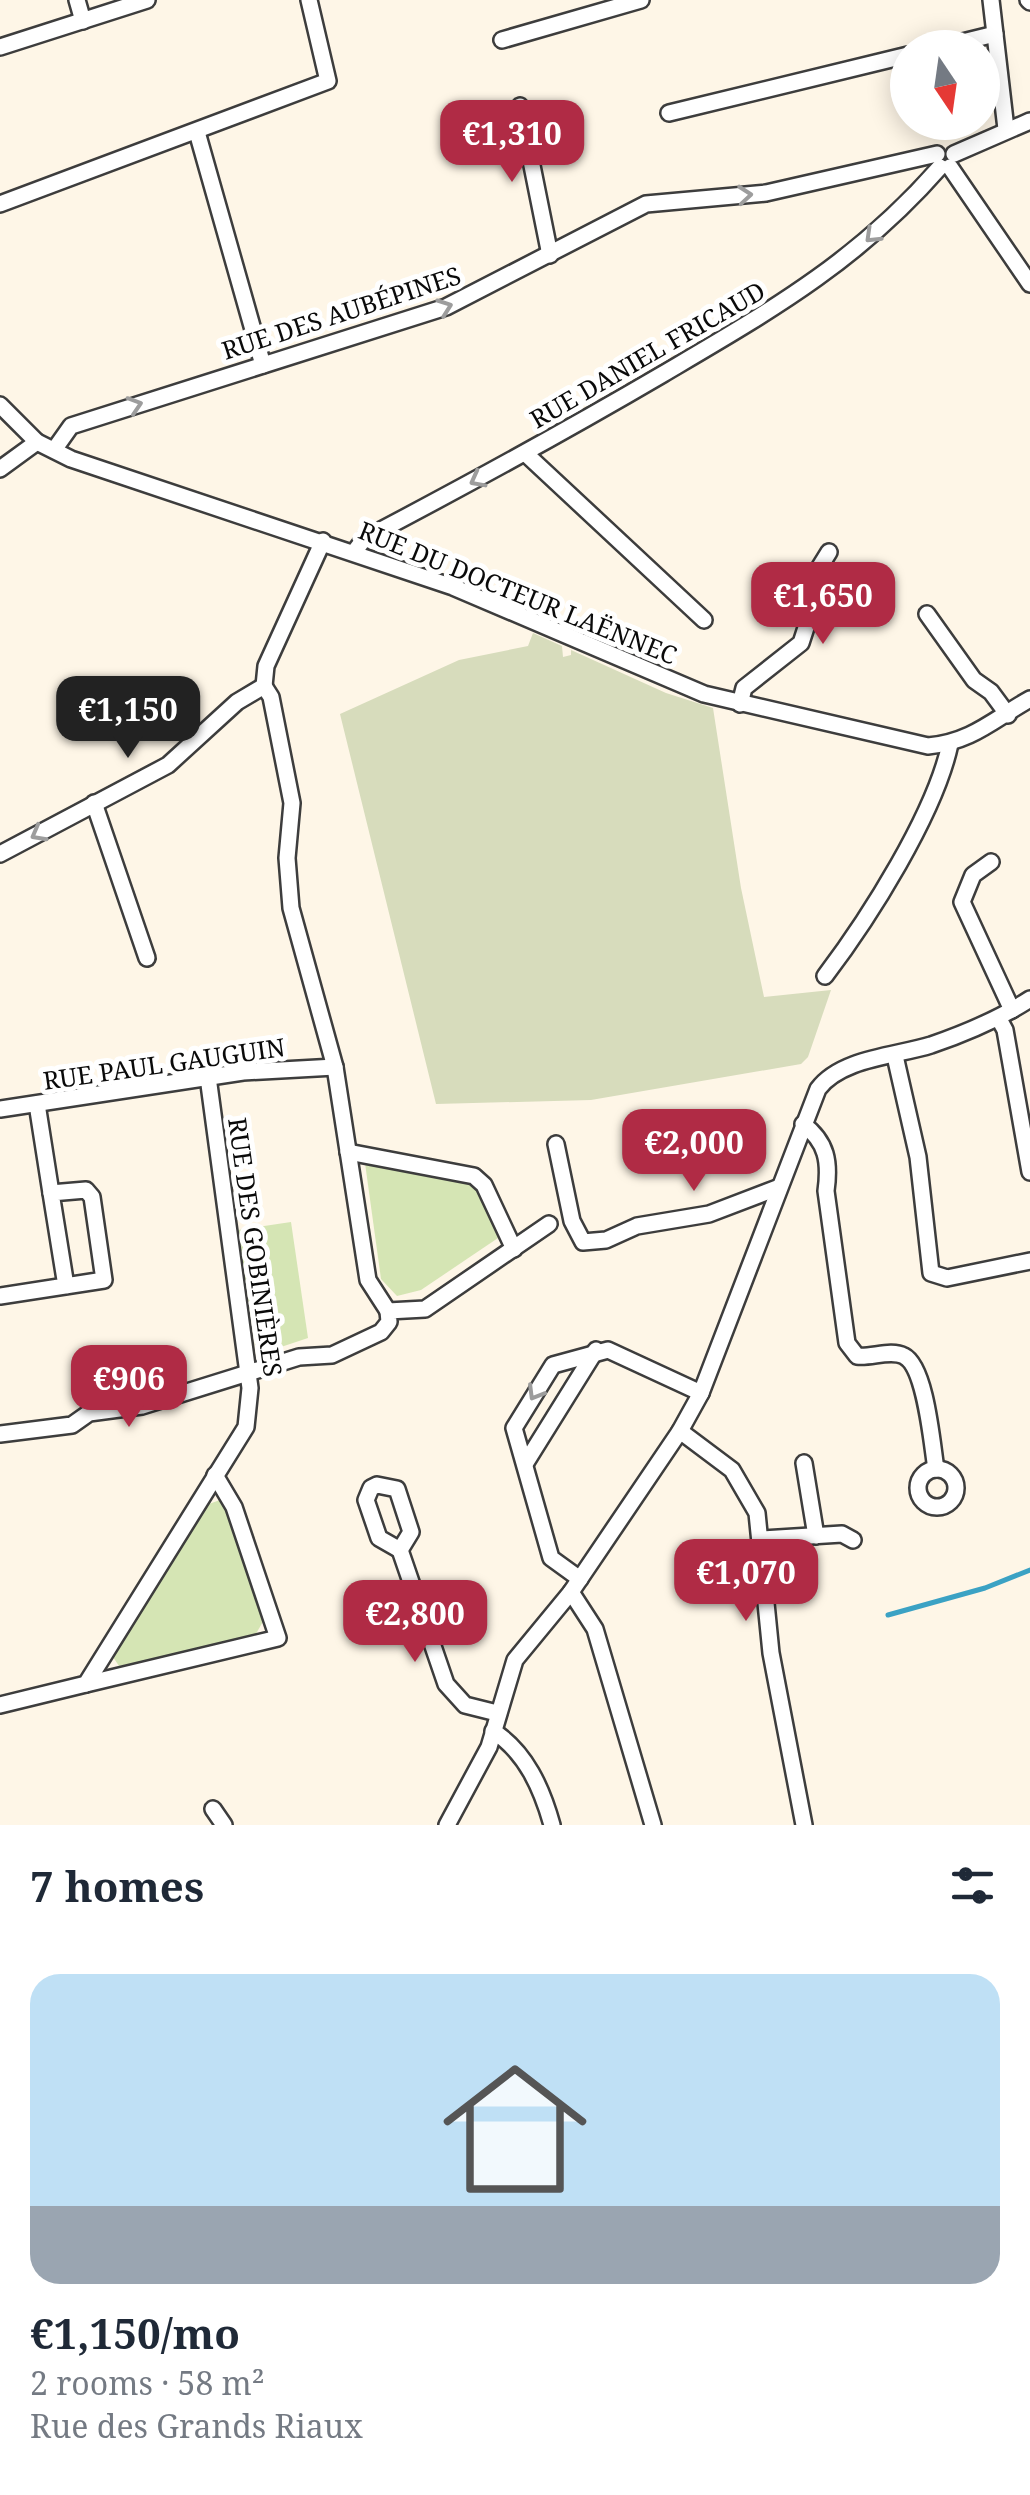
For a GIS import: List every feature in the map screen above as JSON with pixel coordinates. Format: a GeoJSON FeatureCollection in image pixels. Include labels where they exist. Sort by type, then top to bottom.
{"type":"FeatureCollection","features":[{"type":"Feature","properties":{"kind":"street"},"geometry":{"type":"LineString","coordinates":[[77,0],[83,21]]}},
{"type":"Feature","properties":{"kind":"street"},"geometry":{"type":"LineString","coordinates":[[0,46],[147,0]]}},
{"type":"Feature","properties":{"kind":"street"},"geometry":{"type":"LineString","coordinates":[[0,204],[328,81],[309,0]]}},
{"type":"Feature","properties":{"kind":"street"},"geometry":{"type":"LineString","coordinates":[[502,40],[641,0]]}},
{"type":"Feature","properties":{"kind":"street"},"geometry":{"type":"LineString","coordinates":[[991,0],[995,30]]}},
{"type":"Feature","properties":{"kind":"street"},"geometry":{"type":"LineString","coordinates":[[669,113],[890,59]]}},
{"type":"Feature","properties":{"kind":"street"},"geometry":{"type":"LineString","coordinates":[[1000,78],[1006,130]]}},
{"type":"Feature","properties":{"kind":"street"},"geometry":{"type":"LineString","coordinates":[[520,106],[550,255]]}},
{"type":"Feature","properties":{"kind":"street"},"geometry":{"type":"LineString","coordinates":[[1028,275],[945,160],[1030,120]]}},
{"type":"Feature","properties":{"kind":"street"},"geometry":{"type":"LineString","coordinates":[[197,132],[263,365]]}},
{"type":"Feature","properties":{"kind":"street","name":"RUE DES AUBÉPINES"},"geometry":{"type":"LineString","coordinates":[[54,450],[71,426],[446,307],[646,204],[766,193],[945,160]]}},
{"type":"Feature","properties":{"kind":"street","name":"RUE DANIEL FRICAUD"},"geometry":{"type":"LineString","coordinates":[[355,551],[364,539],[526,454],[782,304],[843,263],[945,160]]}},
{"type":"Feature","properties":{"kind":"street","name":"RUE DU DOCTEUR LAËNNEC"},"geometry":{"type":"LineString","coordinates":[[0,405],[37,442],[54,450],[355,551],[452,587],[674,684],[740,704],[904,742],[950,744],[982,732],[1030,699]]}},
{"type":"Feature","properties":{"kind":"street"},"geometry":{"type":"LineString","coordinates":[[0,469],[37,442]]}},
{"type":"Feature","properties":{"kind":"street"},"geometry":{"type":"LineString","coordinates":[[526,454],[704,620]]}},
{"type":"Feature","properties":{"kind":"street"},"geometry":{"type":"LineString","coordinates":[[0,1434],[72,1425],[90,1413],[142,1406],[249,1376],[299,1357],[347,1350],[381,1332],[389,1322],[388,1312],[368,1280],[334,1068],[291,908],[287,858],[291,791],[271,697],[264,686],[266,666],[323,541]]}},
{"type":"Feature","properties":{"kind":"street"},"geometry":{"type":"LineString","coordinates":[[740,704],[744,688],[800,643],[814,603],[816,574],[829,552]]}},
{"type":"Feature","properties":{"kind":"street"},"geometry":{"type":"LineString","coordinates":[[927,614],[974,680],[990,692],[1008,715]]}},
{"type":"Feature","properties":{"kind":"street"},"geometry":{"type":"LineString","coordinates":[[0,854],[168,765],[237,702],[264,686]]}},
{"type":"Feature","properties":{"kind":"street"},"geometry":{"type":"LineString","coordinates":[[825,976],[851,942],[928,806],[950,744]]}},
{"type":"Feature","properties":{"kind":"street"},"geometry":{"type":"LineString","coordinates":[[94,803],[146,958]]}},
{"type":"Feature","properties":{"kind":"street"},"geometry":{"type":"LineString","coordinates":[[991,862],[973,875],[962,902],[1006,1014],[1005,1030],[1030,1172]]}},
{"type":"Feature","properties":{"kind":"street"},"geometry":{"type":"LineString","coordinates":[[447,1825],[474,1780],[515,1660],[576,1585],[680,1431],[701,1392],[802,1124],[825,1079],[850,1066],[895,1056],[1006,1014],[1030,999]]}},
{"type":"Feature","properties":{"kind":"street"},"geometry":{"type":"LineString","coordinates":[[895,1056],[918,1156],[931,1273],[947,1278],[1030,1261]]}},
{"type":"Feature","properties":{"kind":"street","name":"RUE PAUL GAUGUIN"},"geometry":{"type":"LineString","coordinates":[[0,1110],[208,1077],[334,1068]]}},
{"type":"Feature","properties":{"kind":"street","name":"RUE DES GOBINIÈRES"},"geometry":{"type":"LineString","coordinates":[[86,1684],[246,1427],[251,1400],[249,1376],[208,1077]]}},
{"type":"Feature","properties":{"kind":"street"},"geometry":{"type":"LineString","coordinates":[[38,1104],[66,1286]]}},
{"type":"Feature","properties":{"kind":"street"},"geometry":{"type":"LineString","coordinates":[[802,1124],[820,1140],[829,1168],[826,1191],[847,1343],[857,1356],[894,1353],[903,1355],[916,1367],[936,1470]]}},
{"type":"Feature","properties":{"kind":"street"},"geometry":{"type":"LineString","coordinates":[[556,1144],[577,1236],[591,1243],[620,1232],[709,1214],[777,1188]]}},
{"type":"Feature","properties":{"kind":"street"},"geometry":{"type":"LineString","coordinates":[[348,1152],[474,1176],[484,1185],[514,1249]]}},
{"type":"Feature","properties":{"kind":"street"},"geometry":{"type":"LineString","coordinates":[[0,1296],[104,1280],[92,1197],[86,1190],[51,1194]]}},
{"type":"Feature","properties":{"kind":"street"},"geometry":{"type":"LineString","coordinates":[[388,1312],[425,1309],[549,1224]]}},
{"type":"Feature","properties":{"kind":"street"},"geometry":{"type":"LineString","coordinates":[[652,1825],[596,1629],[576,1585],[552,1558],[514,1428],[553,1365],[596,1350],[608,1350],[701,1392]]}},
{"type":"Feature","properties":{"kind":"street"},"geometry":{"type":"LineString","coordinates":[[525,1464],[596,1350]]}},
{"type":"Feature","properties":{"kind":"street"},"geometry":{"type":"LineString","coordinates":[[680,1431],[732,1470],[746,1488],[762,1540],[771,1653],[804,1825]]}},
{"type":"Feature","properties":{"kind":"street"},"geometry":{"type":"LineString","coordinates":[[804,1463],[816,1536]]}},
{"type":"Feature","properties":{"kind":"street"},"geometry":{"type":"LineString","coordinates":[[0,1705],[278,1638],[234,1506],[215,1475]]}},
{"type":"Feature","properties":{"kind":"street"},"geometry":{"type":"LineString","coordinates":[[762,1540],[842,1534],[853,1540]]}},
{"type":"Feature","properties":{"kind":"street"},"geometry":{"type":"LineString","coordinates":[[400,1550],[446,1684],[464,1704],[497,1713]]}},
{"type":"Feature","properties":{"kind":"street"},"geometry":{"type":"LineString","coordinates":[[492,1732],[517,1753],[537,1782],[552,1825]]}},
{"type":"Feature","properties":{"kind":"street"},"geometry":{"type":"LineString","coordinates":[[213,1809],[224,1825]]}},
{"type":"Feature","properties":{"kind":"green space"},"geometry":{"type":"Polygon","coordinates":[[[533,633],[562,646],[563,657],[571,655],[571,650],[666,693],[713,708],[741,888],[764,997],[831,990],[808,1057],[801,1064],[591,1100],[436,1104],[340,714],[459,660],[528,646],[533,633]]]}},
{"type":"Feature","properties":{"kind":"green space"},"geometry":{"type":"Polygon","coordinates":[[[365,1163],[469,1178],[480,1188],[498,1238],[421,1290],[397,1296],[381,1279],[365,1163]]]}},
{"type":"Feature","properties":{"kind":"green space"},"geometry":{"type":"Polygon","coordinates":[[[291,1222],[308,1338],[266,1352],[255,1345],[238,1230],[291,1222]]]}},
{"type":"Feature","properties":{"kind":"green space"},"geometry":{"type":"Polygon","coordinates":[[[220,1500],[230,1507],[265,1618],[253,1639],[119,1666],[113,1657],[209,1504],[220,1500]]]}},
{"type":"Feature","properties":{"kind":"waterway"},"geometry":{"type":"LineString","coordinates":[[888,1615],[985,1588],[1030,1570]]}}]}
